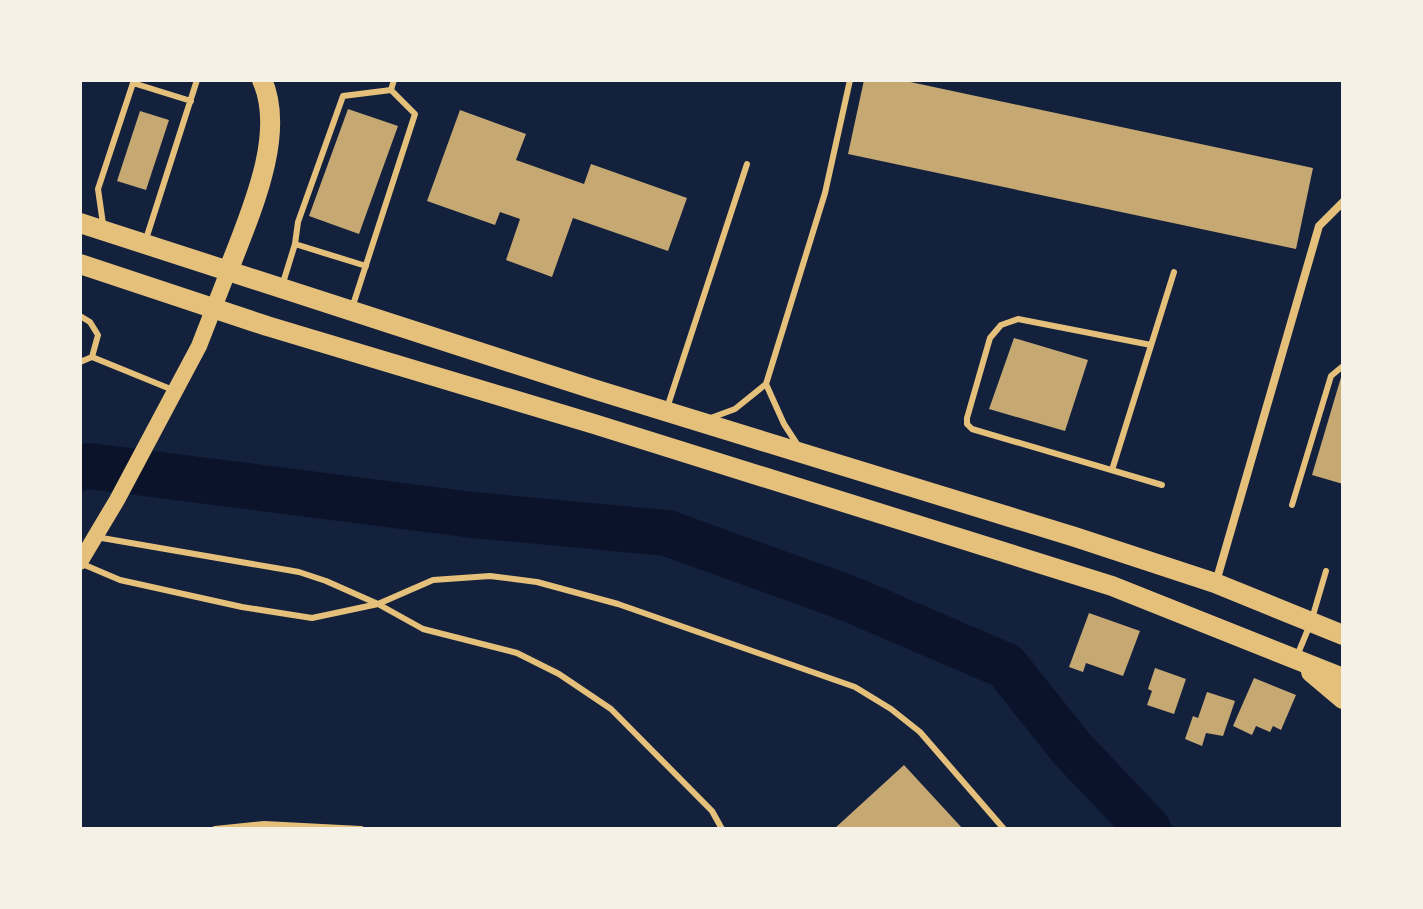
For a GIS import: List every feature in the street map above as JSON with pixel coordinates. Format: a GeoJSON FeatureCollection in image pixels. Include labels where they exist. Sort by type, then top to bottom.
{"type":"FeatureCollection","features":[{"type":"Feature","properties":{"kind":"main road"},"geometry":{"type":"LineString","coordinates":[[80,562],[117,500],[199,346],[245,227],[270,142],[271,107],[262,80]]}},
{"type":"Feature","properties":{"kind":"main road"},"geometry":{"type":"LineString","coordinates":[[80,210],[104,230]]}},
{"type":"Feature","properties":{"kind":"main road"},"geometry":{"type":"LineString","coordinates":[[80,223],[1215,583],[1343,635]]}},
{"type":"Feature","properties":{"kind":"main road"},"geometry":{"type":"LineString","coordinates":[[80,264],[214,309],[1112,586],[1343,678]]}},
{"type":"Feature","properties":{"kind":"main road"},"geometry":{"type":"LineString","coordinates":[[1295,660],[1329,684],[1343,699]]}},
{"type":"Feature","properties":{"kind":"street"},"geometry":{"type":"LineString","coordinates":[[1215,583],[1319,226],[1343,202]]}},
{"type":"Feature","properties":{"kind":"lane"},"geometry":{"type":"LineString","coordinates":[[145,243],[197,80]]}},
{"type":"Feature","properties":{"kind":"lane"},"geometry":{"type":"LineString","coordinates":[[391,90],[394,80]]}},
{"type":"Feature","properties":{"kind":"lane"},"geometry":{"type":"LineString","coordinates":[[702,421],[735,409],[766,384],[825,193],[850,80]]}},
{"type":"Feature","properties":{"kind":"lane"},"geometry":{"type":"LineString","coordinates":[[104,230],[98,189],[133,83],[191,101]]}},
{"type":"Feature","properties":{"kind":"lane"},"geometry":{"type":"LineString","coordinates":[[282,287],[298,222],[343,96],[391,90]]}},
{"type":"Feature","properties":{"kind":"lane"},"geometry":{"type":"LineString","coordinates":[[352,310],[415,114],[391,90]]}},
{"type":"Feature","properties":{"kind":"lane"},"geometry":{"type":"LineString","coordinates":[[665,411],[747,164]]}},
{"type":"Feature","properties":{"kind":"lane"},"geometry":{"type":"LineString","coordinates":[[295,244],[366,266]]}},
{"type":"Feature","properties":{"kind":"lane"},"geometry":{"type":"LineString","coordinates":[[1112,470],[1174,272]]}},
{"type":"Feature","properties":{"kind":"lane"},"geometry":{"type":"LineString","coordinates":[[80,316],[90,322],[98,335],[92,357]]}},
{"type":"Feature","properties":{"kind":"lane"},"geometry":{"type":"LineString","coordinates":[[1151,345],[1018,319],[1001,325],[990,338],[967,424],[972,429],[1162,485]]}},
{"type":"Feature","properties":{"kind":"lane"},"geometry":{"type":"LineString","coordinates":[[80,362],[92,357],[174,396]]}},
{"type":"Feature","properties":{"kind":"lane"},"geometry":{"type":"LineString","coordinates":[[1292,505],[1331,376],[1343,366]]}},
{"type":"Feature","properties":{"kind":"lane"},"geometry":{"type":"LineString","coordinates":[[766,384],[784,424],[803,452]]}},
{"type":"Feature","properties":{"kind":"lane"},"geometry":{"type":"LineString","coordinates":[[96,537],[299,572],[378,604],[423,629],[517,653],[559,674],[611,709],[712,811],[722,829]]}},
{"type":"Feature","properties":{"kind":"lane"},"geometry":{"type":"LineString","coordinates":[[80,562],[120,580],[242,607],[312,618],[378,604],[433,580],[490,576],[537,582],[618,604],[855,687],[891,709],[920,732],[1004,829]]}},
{"type":"Feature","properties":{"kind":"lane"},"geometry":{"type":"LineString","coordinates":[[1295,660],[1311,622],[1326,571]]}},
{"type":"Feature","properties":{"kind":"lane"},"geometry":{"type":"LineString","coordinates":[[215,829],[264,824],[361,829]]}},
{"type":"Feature","properties":{"kind":"water"},"geometry":{"type":"Polygon","coordinates":[[[1042,687],[1175,829],[1124,829],[1013,712],[1042,687]]]}},
{"type":"Feature","properties":{"kind":"building"},"geometry":{"type":"Polygon","coordinates":[[[864,80],[901,80],[1313,168],[1296,249],[848,154],[864,80]]]}},
{"type":"Feature","properties":{"kind":"building"},"geometry":{"type":"Polygon","coordinates":[[[348,109],[398,126],[359,234],[309,216],[348,109]]]}},
{"type":"Feature","properties":{"kind":"building"},"geometry":{"type":"Polygon","coordinates":[[[460,110],[526,134],[516,160],[584,184],[591,164],[687,198],[668,251],[573,218],[552,277],[506,260],[520,219],[500,212],[495,225],[427,201],[460,110]]]}},
{"type":"Feature","properties":{"kind":"building"},"geometry":{"type":"Polygon","coordinates":[[[140,111],[169,120],[146,190],[117,181],[140,111]]]}},
{"type":"Feature","properties":{"kind":"building"},"geometry":{"type":"Polygon","coordinates":[[[1014,338],[1088,360],[1065,431],[989,409],[1014,338]]]}},
{"type":"Feature","properties":{"kind":"building"},"geometry":{"type":"Polygon","coordinates":[[[1343,374],[1343,484],[1312,475],[1343,374]]]}},
{"type":"Feature","properties":{"kind":"building"},"geometry":{"type":"Polygon","coordinates":[[[1089,613],[1140,631],[1123,676],[1086,663],[1083,672],[1069,667],[1089,613]]]}},
{"type":"Feature","properties":{"kind":"building"},"geometry":{"type":"Polygon","coordinates":[[[1155,668],[1186,679],[1174,714],[1147,705],[1152,691],[1148,689],[1155,668]]]}},
{"type":"Feature","properties":{"kind":"building"},"geometry":{"type":"Polygon","coordinates":[[[1254,678],[1296,695],[1281,730],[1273,726],[1270,732],[1256,726],[1252,735],[1233,726],[1254,678]]]}},
{"type":"Feature","properties":{"kind":"building"},"geometry":{"type":"Polygon","coordinates":[[[1207,692],[1235,701],[1223,736],[1206,733],[1202,746],[1185,739],[1193,716],[1198,718],[1207,692]]]}},
{"type":"Feature","properties":{"kind":"building"},"geometry":{"type":"Polygon","coordinates":[[[904,765],[963,829],[834,829],[904,765]]]}},
{"type":"Feature","properties":{"kind":"waterway"},"geometry":{"type":"LineString","coordinates":[[80,468],[89,466],[473,515],[667,533],[850,599],[1006,666],[1073,750],[1148,829]]}}]}
